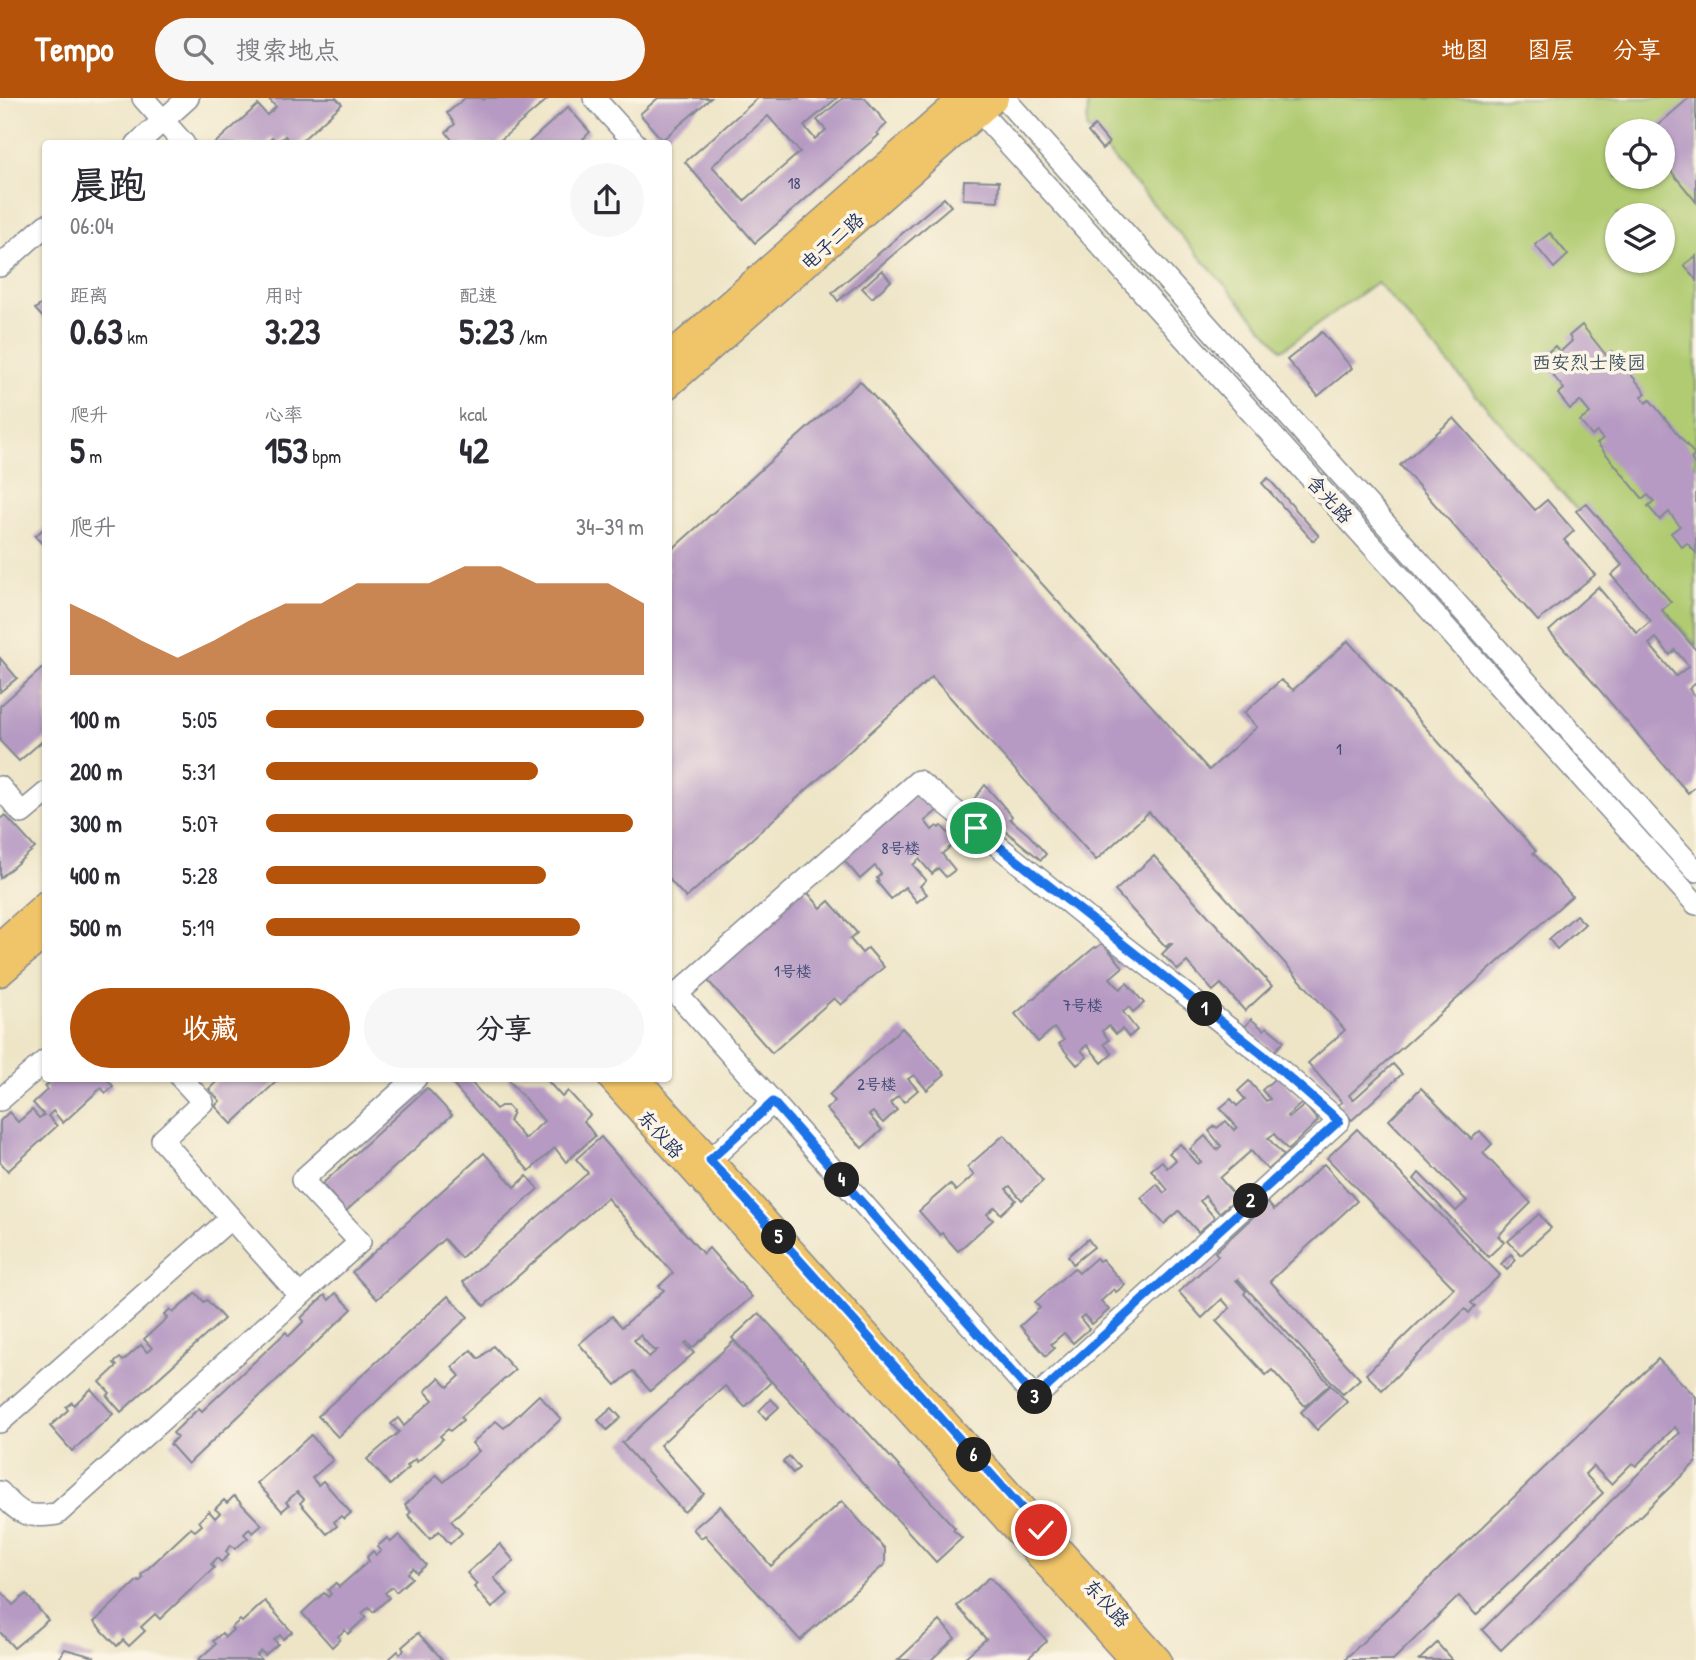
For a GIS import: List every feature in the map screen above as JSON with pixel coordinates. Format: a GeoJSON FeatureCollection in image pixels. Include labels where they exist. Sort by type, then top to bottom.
{"type":"FeatureCollection","features":[{"type":"Feature","properties":{"kind":"main road","name":"电子二路"},"geometry":{"type":"LineString","coordinates":[[672,355],[971,101]]}},
{"type":"Feature","properties":{"kind":"main road","name":"电子二路"},"geometry":{"type":"LineString","coordinates":[[672,381],[971,101]]}},
{"type":"Feature","properties":{"kind":"main road"},"geometry":{"type":"LineString","coordinates":[[0,944],[42,907]]}},
{"type":"Feature","properties":{"kind":"main road"},"geometry":{"type":"LineString","coordinates":[[0,973],[42,936]]}},
{"type":"Feature","properties":{"kind":"main road","name":"东仪路"},"geometry":{"type":"LineString","coordinates":[[615,1082],[1133,1660]]}},
{"type":"Feature","properties":{"kind":"main road","name":"东仪路"},"geometry":{"type":"LineString","coordinates":[[640,1082],[1158,1660]]}},
{"type":"Feature","properties":{"kind":"street"},"geometry":{"type":"LineString","coordinates":[[143,98],[180,140]]}},
{"type":"Feature","properties":{"kind":"street"},"geometry":{"type":"LineString","coordinates":[[141,140],[188,98]]}},
{"type":"Feature","properties":{"kind":"street"},"geometry":{"type":"LineString","coordinates":[[594,98],[632,140]]}},
{"type":"Feature","properties":{"kind":"street","name":"含光路"},"geometry":{"type":"LineString","coordinates":[[1004,98],[1696,871]]}},
{"type":"Feature","properties":{"kind":"street","name":"含光路"},"geometry":{"type":"LineString","coordinates":[[971,101],[1696,904]]}},
{"type":"Feature","properties":{"kind":"street"},"geometry":{"type":"LineString","coordinates":[[0,266],[42,229]]}},
{"type":"Feature","properties":{"kind":"street"},"geometry":{"type":"LineString","coordinates":[[918,782],[1262,1054],[1339,1121],[1035,1398],[773,1102],[677,994],[918,782]]}},
{"type":"Feature","properties":{"kind":"street"},"geometry":{"type":"LineString","coordinates":[[0,787],[22,813],[42,796]]}},
{"type":"Feature","properties":{"kind":"street"},"geometry":{"type":"LineString","coordinates":[[0,1100],[42,1063]]}},
{"type":"Feature","properties":{"kind":"street"},"geometry":{"type":"LineString","coordinates":[[185,1082],[203,1102],[162,1140],[300,1296]]}},
{"type":"Feature","properties":{"kind":"street"},"geometry":{"type":"LineString","coordinates":[[0,1492],[16,1510],[36,1517],[57,1514],[360,1242],[302,1180],[412,1082]]}},
{"type":"Feature","properties":{"kind":"street"},"geometry":{"type":"LineString","coordinates":[[710,1160],[773,1102]]}},
{"type":"Feature","properties":{"kind":"street"},"geometry":{"type":"LineString","coordinates":[[0,1422],[231,1218]]}},
{"type":"Feature","properties":{"kind":"green space","name":"西安烈士陵园"},"geometry":{"type":"Polygon","coordinates":[[[1088,98],[1696,98],[1696,646],[1377,282],[1282,350],[1087,129],[1088,98]]]}},
{"type":"Feature","properties":{"kind":"building"},"geometry":{"type":"Polygon","coordinates":[[[268,98],[336,98],[342,104],[302,140],[288,140],[285,136],[280,140],[272,137],[269,140],[219,140],[258,105],[267,115],[276,107],[268,98]]]}},
{"type":"Feature","properties":{"kind":"building"},"geometry":{"type":"Polygon","coordinates":[[[465,98],[549,98],[501,140],[452,140],[446,132],[455,124],[447,113],[465,98]]]}},
{"type":"Feature","properties":{"kind":"building"},"geometry":{"type":"Polygon","coordinates":[[[658,98],[711,98],[662,140],[640,114],[658,98]]]}},
{"type":"Feature","properties":{"kind":"building"},"geometry":{"type":"Polygon","coordinates":[[[758,98],[837,98],[804,126],[815,139],[826,130],[817,120],[843,98],[865,98],[887,124],[877,133],[879,135],[755,243],[685,162],[758,98]],[[768,116],[712,166],[744,201],[800,152],[768,116]]]}},
{"type":"Feature","properties":{"kind":"building"},"geometry":{"type":"Polygon","coordinates":[[[1689,98],[1696,98],[1696,202],[1675,176],[1675,119],[1665,119],[1689,98]]]}},
{"type":"Feature","properties":{"kind":"building"},"geometry":{"type":"Polygon","coordinates":[[[568,107],[590,132],[584,140],[531,140],[568,107]]]}},
{"type":"Feature","properties":{"kind":"building"},"geometry":{"type":"Polygon","coordinates":[[[1095,126],[1109,143],[1102,149],[1088,132],[1095,126]]]}},
{"type":"Feature","properties":{"kind":"building"},"geometry":{"type":"Polygon","coordinates":[[[964,180],[999,181],[998,201],[963,199],[964,180]]]}},
{"type":"Feature","properties":{"kind":"building"},"geometry":{"type":"Polygon","coordinates":[[[944,198],[951,206],[838,301],[832,293],[944,198]]]}},
{"type":"Feature","properties":{"kind":"building"},"geometry":{"type":"Polygon","coordinates":[[[1550,233],[1568,255],[1554,268],[1535,245],[1550,233]]]}},
{"type":"Feature","properties":{"kind":"building"},"geometry":{"type":"Polygon","coordinates":[[[1696,256],[1696,280],[1684,265],[1696,256]]]}},
{"type":"Feature","properties":{"kind":"building"},"geometry":{"type":"Polygon","coordinates":[[[882,270],[891,281],[872,298],[862,288],[882,270]]]}},
{"type":"Feature","properties":{"kind":"building"},"geometry":{"type":"Polygon","coordinates":[[[42,304],[42,317],[35,309],[42,304]]]}},
{"type":"Feature","properties":{"kind":"building"},"geometry":{"type":"Polygon","coordinates":[[[1582,325],[1606,355],[1612,351],[1646,393],[1641,397],[1646,403],[1650,400],[1695,455],[1691,459],[1696,466],[1696,553],[1687,543],[1682,547],[1671,533],[1680,526],[1669,512],[1660,520],[1648,506],[1654,501],[1648,495],[1643,499],[1597,443],[1603,439],[1597,432],[1592,436],[1580,421],[1590,413],[1580,401],[1570,409],[1558,394],[1564,389],[1540,359],[1555,346],[1560,352],[1572,341],[1569,336],[1582,325]]]}},
{"type":"Feature","properties":{"kind":"building"},"geometry":{"type":"Polygon","coordinates":[[[1322,332],[1352,368],[1318,396],[1287,360],[1322,332]]]}},
{"type":"Feature","properties":{"kind":"building"},"geometry":{"type":"Polygon","coordinates":[[[860,381],[1209,770],[1257,727],[1244,713],[1281,680],[1293,690],[1348,641],[1536,851],[1533,853],[1572,896],[1349,1095],[1353,1100],[1393,1064],[1402,1074],[1352,1120],[1338,1105],[1342,1102],[1308,1063],[1345,1030],[1149,812],[1096,860],[932,677],[686,898],[672,882],[672,549],[860,381]]]}},
{"type":"Feature","properties":{"kind":"building"},"geometry":{"type":"Polygon","coordinates":[[[1454,418],[1535,510],[1547,500],[1574,531],[1564,540],[1595,575],[1538,621],[1400,465],[1454,418]]]}},
{"type":"Feature","properties":{"kind":"building"},"geometry":{"type":"Polygon","coordinates":[[[1268,478],[1319,536],[1313,541],[1262,483],[1268,478]]]}},
{"type":"Feature","properties":{"kind":"building"},"geometry":{"type":"Polygon","coordinates":[[[1586,503],[1671,602],[1662,610],[1696,650],[1696,683],[1689,689],[1696,697],[1696,786],[1688,793],[1549,631],[1598,587],[1637,633],[1651,621],[1611,575],[1622,565],[1576,511],[1586,503]],[[1656,638],[1649,644],[1676,676],[1689,666],[1675,650],[1670,655],[1656,638]]]}},
{"type":"Feature","properties":{"kind":"building"},"geometry":{"type":"Polygon","coordinates":[[[42,530],[42,544],[35,536],[42,530]]]}},
{"type":"Feature","properties":{"kind":"building"},"geometry":{"type":"Polygon","coordinates":[[[0,658],[17,678],[0,692],[0,658]]]}},
{"type":"Feature","properties":{"kind":"building"},"geometry":{"type":"Polygon","coordinates":[[[42,669],[42,741],[19,761],[0,741],[0,706],[42,669]]]}},
{"type":"Feature","properties":{"kind":"building"},"geometry":{"type":"Polygon","coordinates":[[[985,785],[1012,816],[1010,819],[1046,854],[1041,860],[971,803],[985,785]]]}},
{"type":"Feature","properties":{"kind":"building"},"geometry":{"type":"Polygon","coordinates":[[[921,790],[938,810],[925,821],[932,830],[942,826],[956,842],[942,854],[955,870],[946,877],[938,868],[932,874],[919,859],[913,865],[926,880],[920,886],[927,894],[917,902],[905,887],[891,899],[877,882],[881,874],[875,866],[860,879],[842,858],[921,790]]]}},
{"type":"Feature","properties":{"kind":"building"},"geometry":{"type":"Polygon","coordinates":[[[5,815],[35,848],[0,878],[0,819],[5,815]]]}},
{"type":"Feature","properties":{"kind":"building"},"geometry":{"type":"Polygon","coordinates":[[[1154,856],[1272,986],[1245,1011],[1221,984],[1213,991],[1187,962],[1178,970],[1162,954],[1172,944],[1166,947],[1115,891],[1154,856]]]}},
{"type":"Feature","properties":{"kind":"building"},"geometry":{"type":"Polygon","coordinates":[[[802,886],[821,908],[829,901],[857,933],[850,939],[862,953],[868,948],[884,967],[841,1005],[834,998],[772,1053],[703,975],[802,886]]]}},
{"type":"Feature","properties":{"kind":"building"},"geometry":{"type":"Polygon","coordinates":[[[1576,915],[1585,924],[1557,949],[1549,939],[1576,915]]]}},
{"type":"Feature","properties":{"kind":"building"},"geometry":{"type":"Polygon","coordinates":[[[1103,943],[1123,967],[1110,978],[1120,989],[1127,983],[1144,1003],[1133,1012],[1129,1007],[1123,1012],[1137,1030],[1129,1037],[1122,1029],[1116,1034],[1109,1026],[1102,1031],[1109,1040],[1104,1044],[1112,1054],[1102,1063],[1087,1045],[1081,1050],[1087,1057],[1077,1065],[1059,1044],[1064,1040],[1054,1028],[1038,1042],[1015,1014],[1103,943]]]}},
{"type":"Feature","properties":{"kind":"building"},"geometry":{"type":"Polygon","coordinates":[[[1251,1019],[1264,1030],[1267,1027],[1284,1041],[1274,1052],[1245,1027],[1251,1019]]]}},
{"type":"Feature","properties":{"kind":"building"},"geometry":{"type":"Polygon","coordinates":[[[902,1028],[945,1074],[927,1090],[914,1075],[908,1079],[918,1090],[904,1102],[898,1096],[890,1103],[897,1110],[883,1123],[873,1112],[869,1115],[882,1130],[862,1148],[826,1109],[835,1101],[829,1095],[902,1028]]]}},
{"type":"Feature","properties":{"kind":"building"},"geometry":{"type":"Polygon","coordinates":[[[1279,1075],[1302,1103],[1287,1116],[1289,1118],[1305,1105],[1318,1121],[1288,1150],[1274,1134],[1268,1138],[1284,1156],[1268,1170],[1251,1151],[1220,1178],[1237,1198],[1219,1213],[1205,1196],[1200,1201],[1215,1218],[1198,1232],[1179,1211],[1164,1224],[1141,1198],[1157,1184],[1164,1193],[1168,1190],[1151,1170],[1162,1161],[1167,1168],[1176,1160],[1169,1153],[1180,1144],[1198,1164],[1201,1162],[1190,1149],[1205,1136],[1217,1150],[1221,1146],[1209,1131],[1226,1121],[1234,1130],[1237,1127],[1220,1108],[1231,1099],[1237,1106],[1245,1099],[1238,1091],[1249,1081],[1266,1101],[1270,1099],[1262,1090],[1279,1075]]]}},
{"type":"Feature","properties":{"kind":"building"},"geometry":{"type":"Polygon","coordinates":[[[50,1082],[110,1082],[113,1086],[106,1093],[101,1088],[63,1123],[53,1111],[48,1116],[57,1126],[8,1171],[0,1162],[0,1121],[9,1112],[18,1122],[32,1110],[39,1118],[44,1115],[33,1103],[47,1090],[45,1087],[50,1082]]]}},
{"type":"Feature","properties":{"kind":"building"},"geometry":{"type":"Polygon","coordinates":[[[217,1082],[276,1082],[232,1124],[215,1106],[220,1101],[209,1089],[217,1082]]]}},
{"type":"Feature","properties":{"kind":"building"},"geometry":{"type":"Polygon","coordinates":[[[451,1082],[471,1082],[496,1109],[508,1106],[513,1112],[509,1121],[525,1139],[544,1121],[510,1082],[549,1082],[562,1097],[568,1091],[590,1115],[584,1121],[595,1136],[566,1162],[555,1148],[529,1171],[451,1082]]]}},
{"type":"Feature","properties":{"kind":"building"},"geometry":{"type":"Polygon","coordinates":[[[427,1088],[452,1115],[346,1211],[322,1184],[427,1088]]]}},
{"type":"Feature","properties":{"kind":"building"},"geometry":{"type":"Polygon","coordinates":[[[1421,1088],[1471,1139],[1480,1131],[1492,1144],[1483,1153],[1531,1203],[1498,1236],[1504,1242],[1488,1257],[1414,1179],[1419,1173],[1456,1211],[1467,1201],[1389,1120],[1421,1088]]]}},
{"type":"Feature","properties":{"kind":"building"},"geometry":{"type":"Polygon","coordinates":[[[1357,1129],[1500,1275],[1471,1303],[1475,1306],[1469,1313],[1465,1309],[1382,1390],[1366,1374],[1454,1288],[1327,1158],[1357,1129]]]}},
{"type":"Feature","properties":{"kind":"building"},"geometry":{"type":"Polygon","coordinates":[[[1004,1135],[1043,1181],[1022,1200],[1010,1186],[1006,1189],[1016,1200],[1001,1214],[995,1207],[987,1214],[993,1220],[958,1251],[919,1211],[950,1184],[956,1191],[974,1175],[967,1167],[1004,1135]]]}},
{"type":"Feature","properties":{"kind":"building"},"geometry":{"type":"Polygon","coordinates":[[[601,1137],[703,1254],[709,1248],[752,1297],[692,1348],[687,1342],[685,1344],[694,1353],[650,1391],[633,1371],[616,1385],[579,1344],[612,1316],[622,1327],[664,1290],[659,1286],[673,1273],[607,1198],[484,1306],[463,1282],[588,1173],[576,1159],[601,1137]],[[640,1335],[634,1340],[649,1357],[657,1350],[653,1350],[640,1335]]]}},
{"type":"Feature","properties":{"kind":"building"},"geometry":{"type":"Polygon","coordinates":[[[484,1153],[515,1187],[527,1176],[538,1189],[461,1258],[444,1239],[377,1299],[352,1272],[484,1153]]]}},
{"type":"Feature","properties":{"kind":"building"},"geometry":{"type":"Polygon","coordinates":[[[1324,1164],[1357,1201],[1270,1281],[1360,1379],[1343,1394],[1238,1279],[1236,1280],[1246,1291],[1244,1294],[1330,1384],[1305,1406],[1272,1370],[1266,1375],[1216,1321],[1230,1308],[1222,1299],[1202,1318],[1179,1292],[1218,1256],[1215,1252],[1268,1203],[1274,1210],[1324,1164]]]}},
{"type":"Feature","properties":{"kind":"building"},"geometry":{"type":"Polygon","coordinates":[[[1539,1214],[1551,1228],[1521,1255],[1508,1241],[1539,1214]]]}},
{"type":"Feature","properties":{"kind":"building"},"geometry":{"type":"Polygon","coordinates":[[[1088,1239],[1094,1247],[1073,1264],[1068,1256],[1088,1239]]]}},
{"type":"Feature","properties":{"kind":"building"},"geometry":{"type":"Polygon","coordinates":[[[1511,1254],[1516,1260],[1507,1270],[1501,1264],[1511,1254]]]}},
{"type":"Feature","properties":{"kind":"building"},"geometry":{"type":"Polygon","coordinates":[[[1096,1258],[1099,1261],[1102,1259],[1125,1285],[1116,1292],[1114,1289],[1101,1301],[1109,1310],[1092,1324],[1084,1315],[1080,1318],[1089,1329],[1073,1343],[1064,1333],[1051,1344],[1055,1348],[1046,1356],[1020,1326],[1040,1308],[1035,1302],[1074,1268],[1079,1273],[1096,1258]]]}},
{"type":"Feature","properties":{"kind":"building"},"geometry":{"type":"Polygon","coordinates":[[[196,1293],[204,1302],[207,1300],[224,1319],[121,1412],[107,1396],[110,1393],[100,1382],[117,1366],[114,1363],[120,1358],[123,1361],[141,1345],[147,1352],[152,1348],[144,1339],[167,1318],[164,1315],[170,1309],[173,1313],[196,1293]]]}},
{"type":"Feature","properties":{"kind":"building"},"geometry":{"type":"Polygon","coordinates":[[[336,1293],[352,1309],[188,1464],[170,1444],[177,1437],[173,1433],[199,1408],[202,1411],[286,1332],[289,1336],[304,1321],[301,1318],[325,1295],[329,1300],[336,1293]]]}},
{"type":"Feature","properties":{"kind":"building"},"geometry":{"type":"Polygon","coordinates":[[[448,1296],[468,1317],[338,1437],[318,1416],[448,1296]]]}},
{"type":"Feature","properties":{"kind":"building"},"geometry":{"type":"Polygon","coordinates":[[[759,1313],[955,1528],[953,1530],[962,1538],[936,1562],[732,1338],[759,1313]]]}},
{"type":"Feature","properties":{"kind":"building"},"geometry":{"type":"Polygon","coordinates":[[[734,1341],[771,1382],[745,1407],[725,1386],[660,1445],[704,1494],[684,1512],[622,1443],[734,1341]]]}},
{"type":"Feature","properties":{"kind":"building"},"geometry":{"type":"Polygon","coordinates":[[[493,1346],[515,1370],[461,1417],[463,1420],[440,1436],[443,1439],[417,1462],[415,1459],[407,1466],[409,1468],[390,1485],[367,1459],[399,1432],[391,1424],[398,1418],[404,1426],[433,1400],[425,1391],[439,1378],[448,1387],[460,1376],[452,1367],[471,1350],[479,1359],[493,1346]]]}},
{"type":"Feature","properties":{"kind":"building"},"geometry":{"type":"Polygon","coordinates":[[[1658,1359],[1696,1397],[1696,1462],[1501,1650],[1482,1630],[1680,1433],[1675,1427],[1636,1466],[1632,1463],[1611,1484],[1593,1466],[1585,1474],[1603,1493],[1476,1615],[1459,1596],[1393,1660],[1344,1660],[1658,1359]]]}},
{"type":"Feature","properties":{"kind":"building"},"geometry":{"type":"Polygon","coordinates":[[[1331,1385],[1347,1402],[1317,1430],[1301,1412],[1331,1385]]]}},
{"type":"Feature","properties":{"kind":"building"},"geometry":{"type":"Polygon","coordinates":[[[91,1389],[113,1414],[72,1451],[50,1426],[68,1410],[66,1407],[72,1402],[74,1405],[91,1389]]]}},
{"type":"Feature","properties":{"kind":"building"},"geometry":{"type":"Polygon","coordinates":[[[539,1395],[561,1419],[451,1521],[462,1533],[450,1544],[439,1531],[430,1539],[408,1515],[411,1512],[405,1505],[437,1475],[444,1482],[479,1451],[472,1443],[496,1421],[504,1428],[539,1395]]]}},
{"type":"Feature","properties":{"kind":"building"},"geometry":{"type":"Polygon","coordinates":[[[771,1399],[779,1407],[766,1419],[759,1411],[771,1399]]]}},
{"type":"Feature","properties":{"kind":"building"},"geometry":{"type":"Polygon","coordinates":[[[612,1408],[621,1418],[607,1430],[598,1420],[612,1408]]]}},
{"type":"Feature","properties":{"kind":"building"},"geometry":{"type":"Polygon","coordinates":[[[311,1435],[333,1460],[312,1478],[318,1485],[323,1481],[351,1513],[334,1522],[337,1526],[327,1534],[300,1503],[304,1499],[297,1492],[286,1502],[289,1505],[282,1511],[257,1483],[311,1435]]]}},
{"type":"Feature","properties":{"kind":"building"},"geometry":{"type":"Polygon","coordinates":[[[789,1456],[799,1468],[793,1473],[783,1462],[789,1456]]]}},
{"type":"Feature","properties":{"kind":"building"},"geometry":{"type":"Polygon","coordinates":[[[234,1496],[262,1525],[253,1533],[249,1529],[244,1534],[248,1538],[235,1549],[231,1545],[226,1551],[229,1555],[221,1562],[217,1558],[211,1564],[214,1568],[160,1619],[155,1614],[141,1627],[145,1631],[129,1646],[123,1640],[117,1646],[94,1622],[138,1580],[139,1582],[143,1578],[141,1575],[191,1528],[195,1531],[202,1525],[199,1521],[209,1511],[215,1518],[220,1513],[215,1509],[224,1500],[227,1503],[234,1496]]]}},
{"type":"Feature","properties":{"kind":"building"},"geometry":{"type":"Polygon","coordinates":[[[842,1501],[885,1549],[885,1564],[800,1640],[705,1535],[701,1538],[693,1529],[720,1506],[771,1566],[842,1501]]]}},
{"type":"Feature","properties":{"kind":"building"},"geometry":{"type":"Polygon","coordinates":[[[399,1535],[426,1565],[417,1573],[413,1568],[408,1573],[412,1578],[396,1592],[392,1587],[385,1593],[389,1598],[373,1612],[369,1607],[362,1613],[366,1617],[348,1634],[345,1630],[338,1636],[340,1639],[332,1647],[302,1613],[324,1593],[328,1597],[331,1594],[328,1590],[336,1583],[339,1587],[369,1561],[367,1557],[373,1551],[376,1555],[381,1551],[377,1547],[387,1538],[391,1542],[399,1535]]]}},
{"type":"Feature","properties":{"kind":"building"},"geometry":{"type":"Polygon","coordinates":[[[500,1544],[514,1561],[494,1578],[508,1594],[492,1608],[474,1587],[477,1584],[467,1573],[500,1544]]]}},
{"type":"Feature","properties":{"kind":"building"},"geometry":{"type":"Polygon","coordinates":[[[990,1577],[1047,1641],[1026,1660],[962,1660],[986,1639],[957,1606],[990,1577]]]}},
{"type":"Feature","properties":{"kind":"building"},"geometry":{"type":"Polygon","coordinates":[[[0,1590],[13,1605],[26,1594],[48,1620],[14,1648],[0,1632],[0,1590]]]}},
{"type":"Feature","properties":{"kind":"building"},"geometry":{"type":"Polygon","coordinates":[[[265,1601],[292,1632],[283,1639],[280,1635],[274,1640],[278,1644],[265,1655],[261,1651],[257,1655],[261,1660],[198,1660],[216,1644],[213,1641],[222,1633],[225,1637],[233,1630],[231,1628],[240,1620],[242,1622],[265,1601]]]}},
{"type":"Feature","properties":{"kind":"building"},"geometry":{"type":"Polygon","coordinates":[[[940,1621],[955,1638],[931,1660],[898,1660],[940,1621]]]}},
{"type":"Feature","properties":{"kind":"building"},"geometry":{"type":"Polygon","coordinates":[[[418,1633],[443,1660],[388,1660],[398,1651],[400,1654],[404,1650],[402,1647],[418,1633]]]}},
{"type":"Feature","properties":{"kind":"building"},"geometry":{"type":"Polygon","coordinates":[[[1437,1643],[1452,1660],[1419,1660],[1437,1643]]]}},
{"type":"Feature","properties":{"kind":"building"},"geometry":{"type":"Polygon","coordinates":[[[65,1649],[94,1657],[93,1660],[58,1660],[65,1649]]]}},
{"type":"Feature","properties":{"kind":"route"},"geometry":{"type":"LineString","coordinates":[[976,828],[1262,1054],[1339,1121],[1035,1398],[773,1102],[710,1160],[1041,1530]]}}]}
